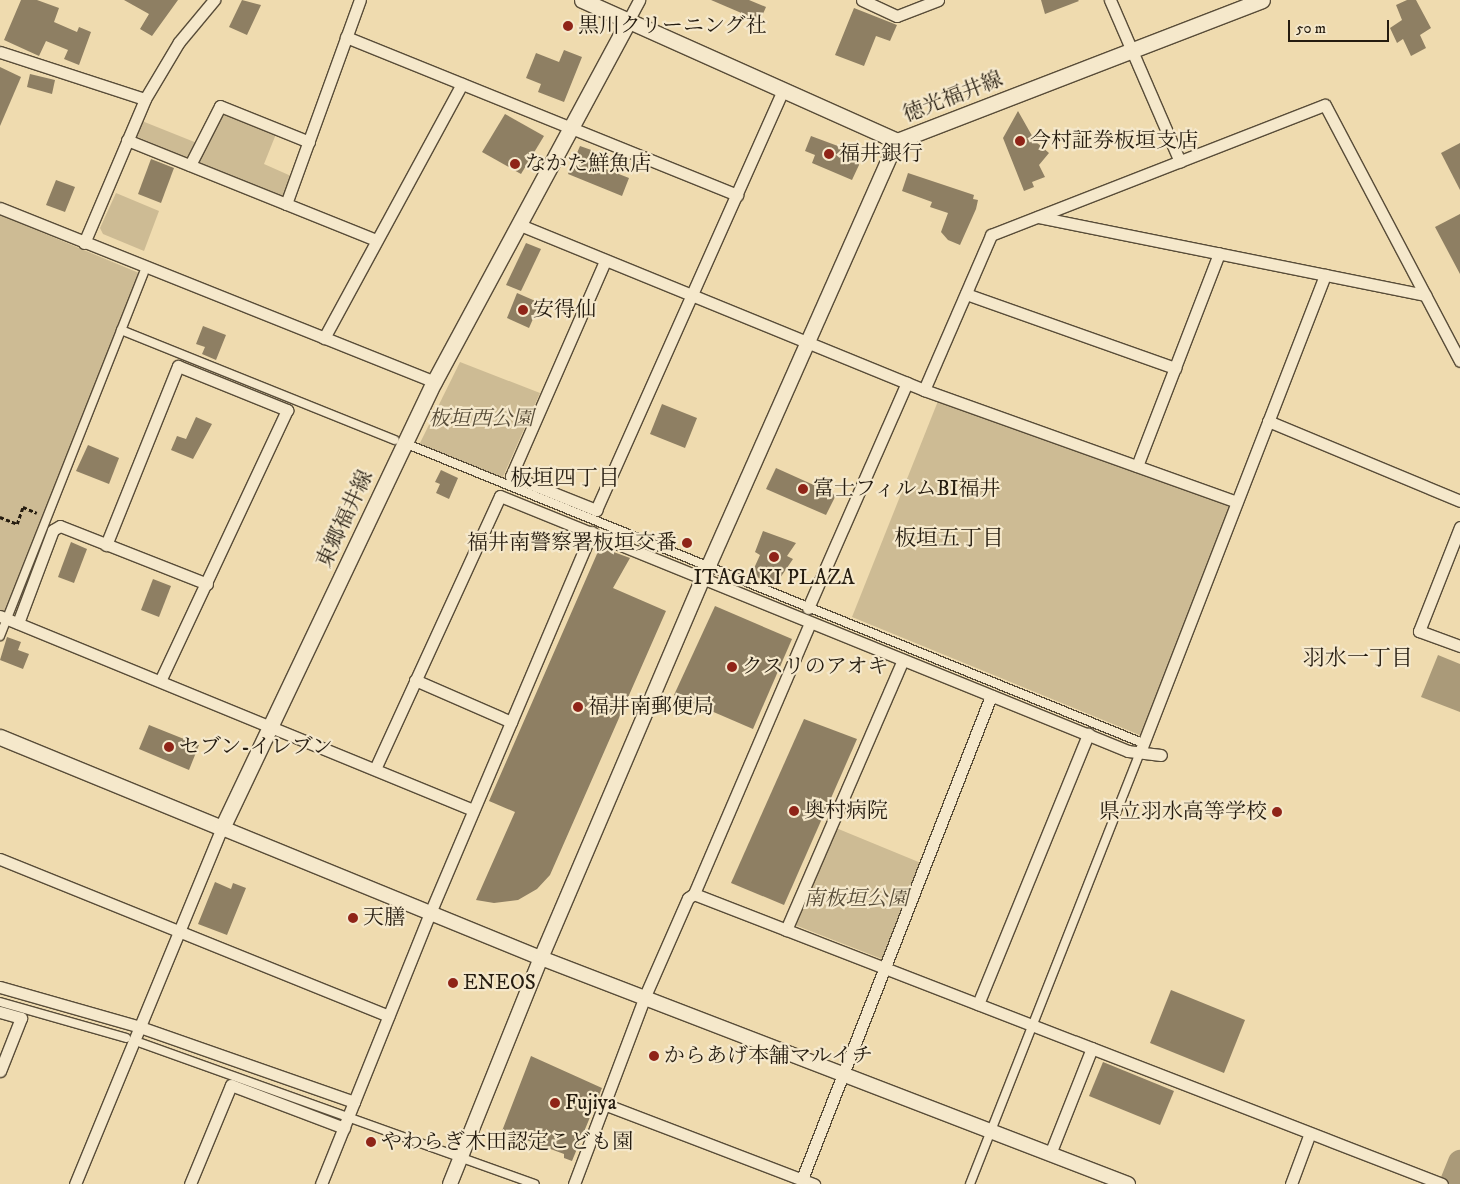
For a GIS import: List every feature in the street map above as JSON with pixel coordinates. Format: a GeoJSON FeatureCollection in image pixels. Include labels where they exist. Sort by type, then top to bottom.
{"type":"FeatureCollection","features":[{"type":"Feature","properties":{"kind":"main road","name":"徳光福井線"},"geometry":{"type":"LineString","coordinates":[[582,0],[897,141],[1262,0]]}},
{"type":"Feature","properties":{"kind":"main road","name":"東郷福井線"},"geometry":{"type":"LineString","coordinates":[[222,828],[434,382],[573,129],[628,21]]}},
{"type":"Feature","properties":{"kind":"main road"},"geometry":{"type":"LineString","coordinates":[[0,738],[222,828]]}},
{"type":"Feature","properties":{"kind":"street"},"geometry":{"type":"LineString","coordinates":[[84,243],[144,99],[179,42],[216,0]]}},
{"type":"Feature","properties":{"kind":"street"},"geometry":{"type":"LineString","coordinates":[[286,204],[360,0]]}},
{"type":"Feature","properties":{"kind":"street"},"geometry":{"type":"LineString","coordinates":[[628,21],[638,0]]}},
{"type":"Feature","properties":{"kind":"street"},"geometry":{"type":"LineString","coordinates":[[862,0],[897,16],[938,0]]}},
{"type":"Feature","properties":{"kind":"street"},"geometry":{"type":"LineString","coordinates":[[1110,0],[1180,162]]}},
{"type":"Feature","properties":{"kind":"street"},"geometry":{"type":"LineString","coordinates":[[346,37],[737,195]]}},
{"type":"Feature","properties":{"kind":"street"},"geometry":{"type":"LineString","coordinates":[[0,52],[144,99]]}},
{"type":"Feature","properties":{"kind":"street"},"geometry":{"type":"LineString","coordinates":[[324,338],[462,84]]}},
{"type":"Feature","properties":{"kind":"street"},"geometry":{"type":"LineString","coordinates":[[605,262],[512,476],[596,510],[783,90]]}},
{"type":"Feature","properties":{"kind":"street"},"geometry":{"type":"LineString","coordinates":[[924,390],[991,235],[1325,105],[1460,361]]}},
{"type":"Feature","properties":{"kind":"street"},"geometry":{"type":"LineString","coordinates":[[190,165],[220,106],[309,142]]}},
{"type":"Feature","properties":{"kind":"street"},"geometry":{"type":"LineString","coordinates":[[127,140],[376,240]]}},
{"type":"Feature","properties":{"kind":"street"},"geometry":{"type":"LineString","coordinates":[[450,1184],[541,958],[706,573],[897,141]]}},
{"type":"Feature","properties":{"kind":"street"},"geometry":{"type":"LineString","coordinates":[[0,208],[434,382]]}},
{"type":"Feature","properties":{"kind":"street"},"geometry":{"type":"LineString","coordinates":[[1038,217],[1425,295]]}},
{"type":"Feature","properties":{"kind":"street"},"geometry":{"type":"LineString","coordinates":[[520,226],[691,298],[924,390],[1237,502]]}},
{"type":"Feature","properties":{"kind":"street"},"geometry":{"type":"LineString","coordinates":[[1137,466],[1219,253]]}},
{"type":"Feature","properties":{"kind":"street"},"geometry":{"type":"LineString","coordinates":[[0,636],[3,617],[47,517],[144,272]]}},
{"type":"Feature","properties":{"kind":"street"},"geometry":{"type":"LineString","coordinates":[[970,1184],[1142,748],[1325,275]]}},
{"type":"Feature","properties":{"kind":"street"},"geometry":{"type":"LineString","coordinates":[[966,294],[1175,368]]}},
{"type":"Feature","properties":{"kind":"street"},"geometry":{"type":"LineString","coordinates":[[121,330],[395,440]]}},
{"type":"Feature","properties":{"kind":"street"},"geometry":{"type":"LineString","coordinates":[[106,545],[178,366],[287,410],[160,681]]}},
{"type":"Feature","properties":{"kind":"street"},"geometry":{"type":"LineString","coordinates":[[808,608],[907,383]]}},
{"type":"Feature","properties":{"kind":"street"},"geometry":{"type":"LineString","coordinates":[[1268,421],[1460,500]]}},
{"type":"Feature","properties":{"kind":"street"},"geometry":{"type":"LineString","coordinates":[[412,446],[706,573],[810,623],[1088,734],[1142,748]]}},
{"type":"Feature","properties":{"kind":"street"},"geometry":{"type":"LineString","coordinates":[[375,769],[500,496],[592,532],[808,608],[1160,755]]}},
{"type":"Feature","properties":{"kind":"street"},"geometry":{"type":"LineString","coordinates":[[18,623],[53,530],[60,526],[207,584]]}},
{"type":"Feature","properties":{"kind":"street"},"geometry":{"type":"LineString","coordinates":[[1460,527],[1419,631],[1460,646]]}},
{"type":"Feature","properties":{"kind":"street"},"geometry":{"type":"LineString","coordinates":[[321,1184],[430,913],[592,532]]}},
{"type":"Feature","properties":{"kind":"street"},"geometry":{"type":"LineString","coordinates":[[3,617],[473,810]]}},
{"type":"Feature","properties":{"kind":"street"},"geometry":{"type":"LineString","coordinates":[[574,1184],[645,996],[688,898],[694,894],[810,623]]}},
{"type":"Feature","properties":{"kind":"street"},"geometry":{"type":"LineString","coordinates":[[786,930],[904,660]]}},
{"type":"Feature","properties":{"kind":"street"},"geometry":{"type":"LineString","coordinates":[[416,680],[510,722]]}},
{"type":"Feature","properties":{"kind":"street"},"geometry":{"type":"LineString","coordinates":[[802,1179],[882,967],[991,696]]}},
{"type":"Feature","properties":{"kind":"street"},"geometry":{"type":"LineString","coordinates":[[978,1004],[1088,734]]}},
{"type":"Feature","properties":{"kind":"street"},"geometry":{"type":"LineString","coordinates":[[75,1184],[222,828],[541,958],[645,996],[1128,1184]]}},
{"type":"Feature","properties":{"kind":"street"},"geometry":{"type":"LineString","coordinates":[[0,859],[389,1016]]}},
{"type":"Feature","properties":{"kind":"street"},"geometry":{"type":"LineString","coordinates":[[694,894],[1442,1184]]}},
{"type":"Feature","properties":{"kind":"street"},"geometry":{"type":"LineString","coordinates":[[0,987],[140,1027],[354,1102]]}},
{"type":"Feature","properties":{"kind":"street"},"geometry":{"type":"LineString","coordinates":[[0,1002],[126,1038]]}},
{"type":"Feature","properties":{"kind":"street"},"geometry":{"type":"LineString","coordinates":[[0,1012],[21,1018],[0,1071]]}},
{"type":"Feature","properties":{"kind":"street"},"geometry":{"type":"LineString","coordinates":[[141,1043],[346,1123]]}},
{"type":"Feature","properties":{"kind":"street"},"geometry":{"type":"LineString","coordinates":[[1050,1154],[1092,1048]]}},
{"type":"Feature","properties":{"kind":"street"},"geometry":{"type":"LineString","coordinates":[[190,1184],[231,1084],[534,1184]]}},
{"type":"Feature","properties":{"kind":"street"},"geometry":{"type":"LineString","coordinates":[[604,1104],[814,1184]]}},
{"type":"Feature","properties":{"kind":"street"},"geometry":{"type":"LineString","coordinates":[[1291,1184],[1310,1133]]}},
{"type":"Feature","properties":{"kind":"path"},"geometry":{"type":"LineString","coordinates":[[0,517],[17,524],[23,508],[47,517]]}},
{"type":"Feature","properties":{"kind":"green space"},"geometry":{"type":"Polygon","coordinates":[[[223,111],[276,134],[264,164],[291,176],[283,197],[197,162],[223,111]]]}},
{"type":"Feature","properties":{"kind":"green space"},"geometry":{"type":"Polygon","coordinates":[[[142,121],[197,143],[189,159],[135,136],[142,121]]]}},
{"type":"Feature","properties":{"kind":"green space"},"geometry":{"type":"Polygon","coordinates":[[[116,193],[159,211],[144,251],[103,234],[100,228],[116,193]]]}},
{"type":"Feature","properties":{"kind":"green space"},"geometry":{"type":"Polygon","coordinates":[[[0,215],[139,273],[4,612],[0,610],[0,215]]]}},
{"type":"Feature","properties":{"kind":"green space","name":"板垣西公園"},"geometry":{"type":"Polygon","coordinates":[[[460,362],[540,393],[502,479],[419,445],[460,362]]]}},
{"type":"Feature","properties":{"kind":"green space"},"geometry":{"type":"Polygon","coordinates":[[[940,396],[1237,502],[1147,738],[852,617],[940,396]]]}},
{"type":"Feature","properties":{"kind":"green space","name":"南板垣公園"},"geometry":{"type":"Polygon","coordinates":[[[836,828],[921,863],[882,959],[795,925],[836,828]]]}},
{"type":"Feature","properties":{"kind":"shaded area"},"geometry":{"type":"Polygon","coordinates":[[[1438,655],[1460,664],[1460,712],[1421,697],[1438,655]]]}},
{"type":"Feature","properties":{"kind":"building"},"geometry":{"type":"Polygon","coordinates":[[[21,0],[37,0],[59,8],[54,22],[77,32],[79,27],[91,32],[79,65],[64,59],[68,50],[46,41],[39,56],[4,40],[21,0]]]}},
{"type":"Feature","properties":{"kind":"building"},"geometry":{"type":"Polygon","coordinates":[[[124,0],[178,0],[152,36],[140,29],[149,14],[124,0]]]}},
{"type":"Feature","properties":{"kind":"building"},"geometry":{"type":"Polygon","coordinates":[[[242,0],[261,5],[247,35],[229,27],[242,0]]]}},
{"type":"Feature","properties":{"kind":"building"},"geometry":{"type":"Polygon","coordinates":[[[711,0],[749,0],[766,7],[760,21],[711,0]]]}},
{"type":"Feature","properties":{"kind":"building"},"geometry":{"type":"Polygon","coordinates":[[[1041,0],[1078,0],[1079,1],[1045,14],[1041,0]]]}},
{"type":"Feature","properties":{"kind":"building"},"geometry":{"type":"Polygon","coordinates":[[[1407,0],[1416,0],[1431,28],[1420,35],[1426,48],[1411,56],[1403,39],[1397,43],[1390,28],[1402,20],[1396,5],[1407,0]]]}},
{"type":"Feature","properties":{"kind":"building"},"geometry":{"type":"Polygon","coordinates":[[[854,8],[897,25],[890,41],[876,36],[864,66],[835,55],[854,8]]]}},
{"type":"Feature","properties":{"kind":"building"},"geometry":{"type":"Polygon","coordinates":[[[564,50],[582,57],[564,102],[538,92],[541,84],[526,78],[536,53],[559,62],[564,50]]]}},
{"type":"Feature","properties":{"kind":"building"},"geometry":{"type":"Polygon","coordinates":[[[0,67],[21,77],[0,126],[0,67]]]}},
{"type":"Feature","properties":{"kind":"building"},"geometry":{"type":"Polygon","coordinates":[[[30,74],[55,80],[52,94],[27,87],[30,74]]]}},
{"type":"Feature","properties":{"kind":"building"},"geometry":{"type":"Polygon","coordinates":[[[1018,111],[1035,141],[1049,153],[1039,165],[1045,177],[1032,182],[1034,187],[1024,191],[1003,138],[1018,111]]]}},
{"type":"Feature","properties":{"kind":"building"},"geometry":{"type":"Polygon","coordinates":[[[505,114],[544,136],[521,174],[482,152],[505,114]]]}},
{"type":"Feature","properties":{"kind":"building"},"geometry":{"type":"Polygon","coordinates":[[[811,136],[854,152],[859,165],[852,180],[812,163],[815,155],[805,151],[811,136]]]}},
{"type":"Feature","properties":{"kind":"building"},"geometry":{"type":"Polygon","coordinates":[[[1460,143],[1460,190],[1441,153],[1460,143]]]}},
{"type":"Feature","properties":{"kind":"building"},"geometry":{"type":"Polygon","coordinates":[[[580,146],[597,152],[593,164],[629,178],[622,196],[568,174],[580,146]]]}},
{"type":"Feature","properties":{"kind":"building"},"geometry":{"type":"Polygon","coordinates":[[[151,159],[174,168],[161,203],[138,194],[151,159]]]}},
{"type":"Feature","properties":{"kind":"building"},"geometry":{"type":"Polygon","coordinates":[[[908,173],[974,195],[973,199],[978,200],[960,245],[948,240],[941,232],[948,213],[930,207],[932,202],[902,191],[908,173]]]}},
{"type":"Feature","properties":{"kind":"building"},"geometry":{"type":"Polygon","coordinates":[[[56,180],[75,187],[65,212],[46,205],[56,180]]]}},
{"type":"Feature","properties":{"kind":"building"},"geometry":{"type":"Polygon","coordinates":[[[1460,214],[1460,274],[1435,227],[1460,214]]]}},
{"type":"Feature","properties":{"kind":"building"},"geometry":{"type":"Polygon","coordinates":[[[526,243],[541,249],[521,291],[506,285],[526,243]]]}},
{"type":"Feature","properties":{"kind":"building","name":"安得仙"},"geometry":{"type":"Polygon","coordinates":[[[517,293],[540,303],[529,328],[507,318],[517,293]]]}},
{"type":"Feature","properties":{"kind":"building"},"geometry":{"type":"Polygon","coordinates":[[[203,326],[226,335],[216,360],[202,354],[205,347],[196,344],[203,326]]]}},
{"type":"Feature","properties":{"kind":"building"},"geometry":{"type":"Polygon","coordinates":[[[662,404],[697,418],[685,448],[650,434],[662,404]]]}},
{"type":"Feature","properties":{"kind":"building"},"geometry":{"type":"Polygon","coordinates":[[[196,417],[212,424],[193,459],[171,450],[177,436],[186,439],[196,417]]]}},
{"type":"Feature","properties":{"kind":"building"},"geometry":{"type":"Polygon","coordinates":[[[88,445],[119,458],[109,484],[76,471],[88,445]]]}},
{"type":"Feature","properties":{"kind":"building"},"geometry":{"type":"Polygon","coordinates":[[[776,468],[836,495],[826,515],[766,489],[776,468]]]}},
{"type":"Feature","properties":{"kind":"building"},"geometry":{"type":"Polygon","coordinates":[[[441,470],[458,478],[449,499],[436,493],[440,484],[435,482],[441,470]]]}},
{"type":"Feature","properties":{"kind":"building","name":"ITAGAKI PLAZA"},"geometry":{"type":"Polygon","coordinates":[[[763,531],[796,543],[787,556],[793,559],[776,584],[751,575],[760,555],[755,552],[763,531]]]}},
{"type":"Feature","properties":{"kind":"building"},"geometry":{"type":"Polygon","coordinates":[[[71,542],[87,549],[74,583],[58,577],[71,542]]]}},
{"type":"Feature","properties":{"kind":"building"},"geometry":{"type":"Polygon","coordinates":[[[600,547],[630,558],[613,588],[666,611],[550,875],[537,889],[518,900],[494,903],[476,900],[515,812],[489,801],[600,547]]]}},
{"type":"Feature","properties":{"kind":"building"},"geometry":{"type":"Polygon","coordinates":[[[153,579],[171,586],[159,617],[141,610],[153,579]]]}},
{"type":"Feature","properties":{"kind":"building"},"geometry":{"type":"Polygon","coordinates":[[[715,606],[792,639],[753,729],[674,695],[715,606]]]}},
{"type":"Feature","properties":{"kind":"building"},"geometry":{"type":"Polygon","coordinates":[[[7,637],[21,642],[18,650],[29,654],[23,669],[0,660],[7,637]]]}},
{"type":"Feature","properties":{"kind":"building","name":"奥村病院"},"geometry":{"type":"Polygon","coordinates":[[[804,719],[857,739],[784,905],[731,883],[804,719]]]}},
{"type":"Feature","properties":{"kind":"building","name":"セブン-イレブン"},"geometry":{"type":"Polygon","coordinates":[[[149,725],[199,745],[189,770],[139,749],[149,725]]]}},
{"type":"Feature","properties":{"kind":"building"},"geometry":{"type":"Polygon","coordinates":[[[215,882],[231,889],[233,883],[246,888],[227,935],[198,924],[215,882]]]}},
{"type":"Feature","properties":{"kind":"building"},"geometry":{"type":"Polygon","coordinates":[[[1171,990],[1245,1020],[1224,1073],[1150,1043],[1171,990]]]}},
{"type":"Feature","properties":{"kind":"building"},"geometry":{"type":"Polygon","coordinates":[[[531,1056],[602,1088],[572,1161],[564,1158],[564,1154],[502,1131],[531,1056]]]}},
{"type":"Feature","properties":{"kind":"building"},"geometry":{"type":"Polygon","coordinates":[[[1103,1062],[1174,1091],[1160,1125],[1089,1096],[1103,1062]]]}},
{"type":"Feature","properties":{"kind":"waterway"},"geometry":{"type":"LineString","coordinates":[[1451,1184],[1460,1162]]}},
{"type":"Feature","properties":{"kind":"place","name":"黒川クリーニング社"},"geometry":{"type":"Point","coordinates":[568,26]}},
{"type":"Feature","properties":{"kind":"place","name":"今村証券板垣支店"},"geometry":{"type":"Point","coordinates":[1020,141]}},
{"type":"Feature","properties":{"kind":"place","name":"福井銀行"},"geometry":{"type":"Point","coordinates":[829,154]}},
{"type":"Feature","properties":{"kind":"place","name":"なかた鮮魚店"},"geometry":{"type":"Point","coordinates":[515,164]}},
{"type":"Feature","properties":{"kind":"place","name":"安得仙"},"geometry":{"type":"Point","coordinates":[523,310]}},
{"type":"Feature","properties":{"kind":"place","name":"富士フィルムBI福井"},"geometry":{"type":"Point","coordinates":[803,489]}},
{"type":"Feature","properties":{"kind":"place","name":"福井南警察署板垣交番"},"geometry":{"type":"Point","coordinates":[687,543]}},
{"type":"Feature","properties":{"kind":"place","name":"ITAGAKI PLAZA"},"geometry":{"type":"Point","coordinates":[774,557]}},
{"type":"Feature","properties":{"kind":"place","name":"クスリのアオキ"},"geometry":{"type":"Point","coordinates":[732,667]}},
{"type":"Feature","properties":{"kind":"place","name":"福井南郵便局"},"geometry":{"type":"Point","coordinates":[578,707]}},
{"type":"Feature","properties":{"kind":"place","name":"セブン-イレブン"},"geometry":{"type":"Point","coordinates":[169,747]}},
{"type":"Feature","properties":{"kind":"place","name":"奥村病院"},"geometry":{"type":"Point","coordinates":[794,811]}},
{"type":"Feature","properties":{"kind":"place","name":"県立羽水高等学校"},"geometry":{"type":"Point","coordinates":[1277,812]}},
{"type":"Feature","properties":{"kind":"place","name":"天膳"},"geometry":{"type":"Point","coordinates":[353,918]}},
{"type":"Feature","properties":{"kind":"place","name":"ENEOS"},"geometry":{"type":"Point","coordinates":[453,983]}},
{"type":"Feature","properties":{"kind":"place","name":"からあげ本舗マルイチ"},"geometry":{"type":"Point","coordinates":[654,1056]}},
{"type":"Feature","properties":{"kind":"place","name":"Fujiya"},"geometry":{"type":"Point","coordinates":[555,1103]}},
{"type":"Feature","properties":{"kind":"place","name":"やわらぎ木田認定こども園"},"geometry":{"type":"Point","coordinates":[371,1142]}},
{"type":"Feature","properties":{"kind":"district","name":"板垣四丁目"},"geometry":{"type":"Point","coordinates":[565,479]}},
{"type":"Feature","properties":{"kind":"district","name":"板垣五丁目"},"geometry":{"type":"Point","coordinates":[949,539]}},
{"type":"Feature","properties":{"kind":"district","name":"羽水一丁目"},"geometry":{"type":"Point","coordinates":[1358,659]}}]}
